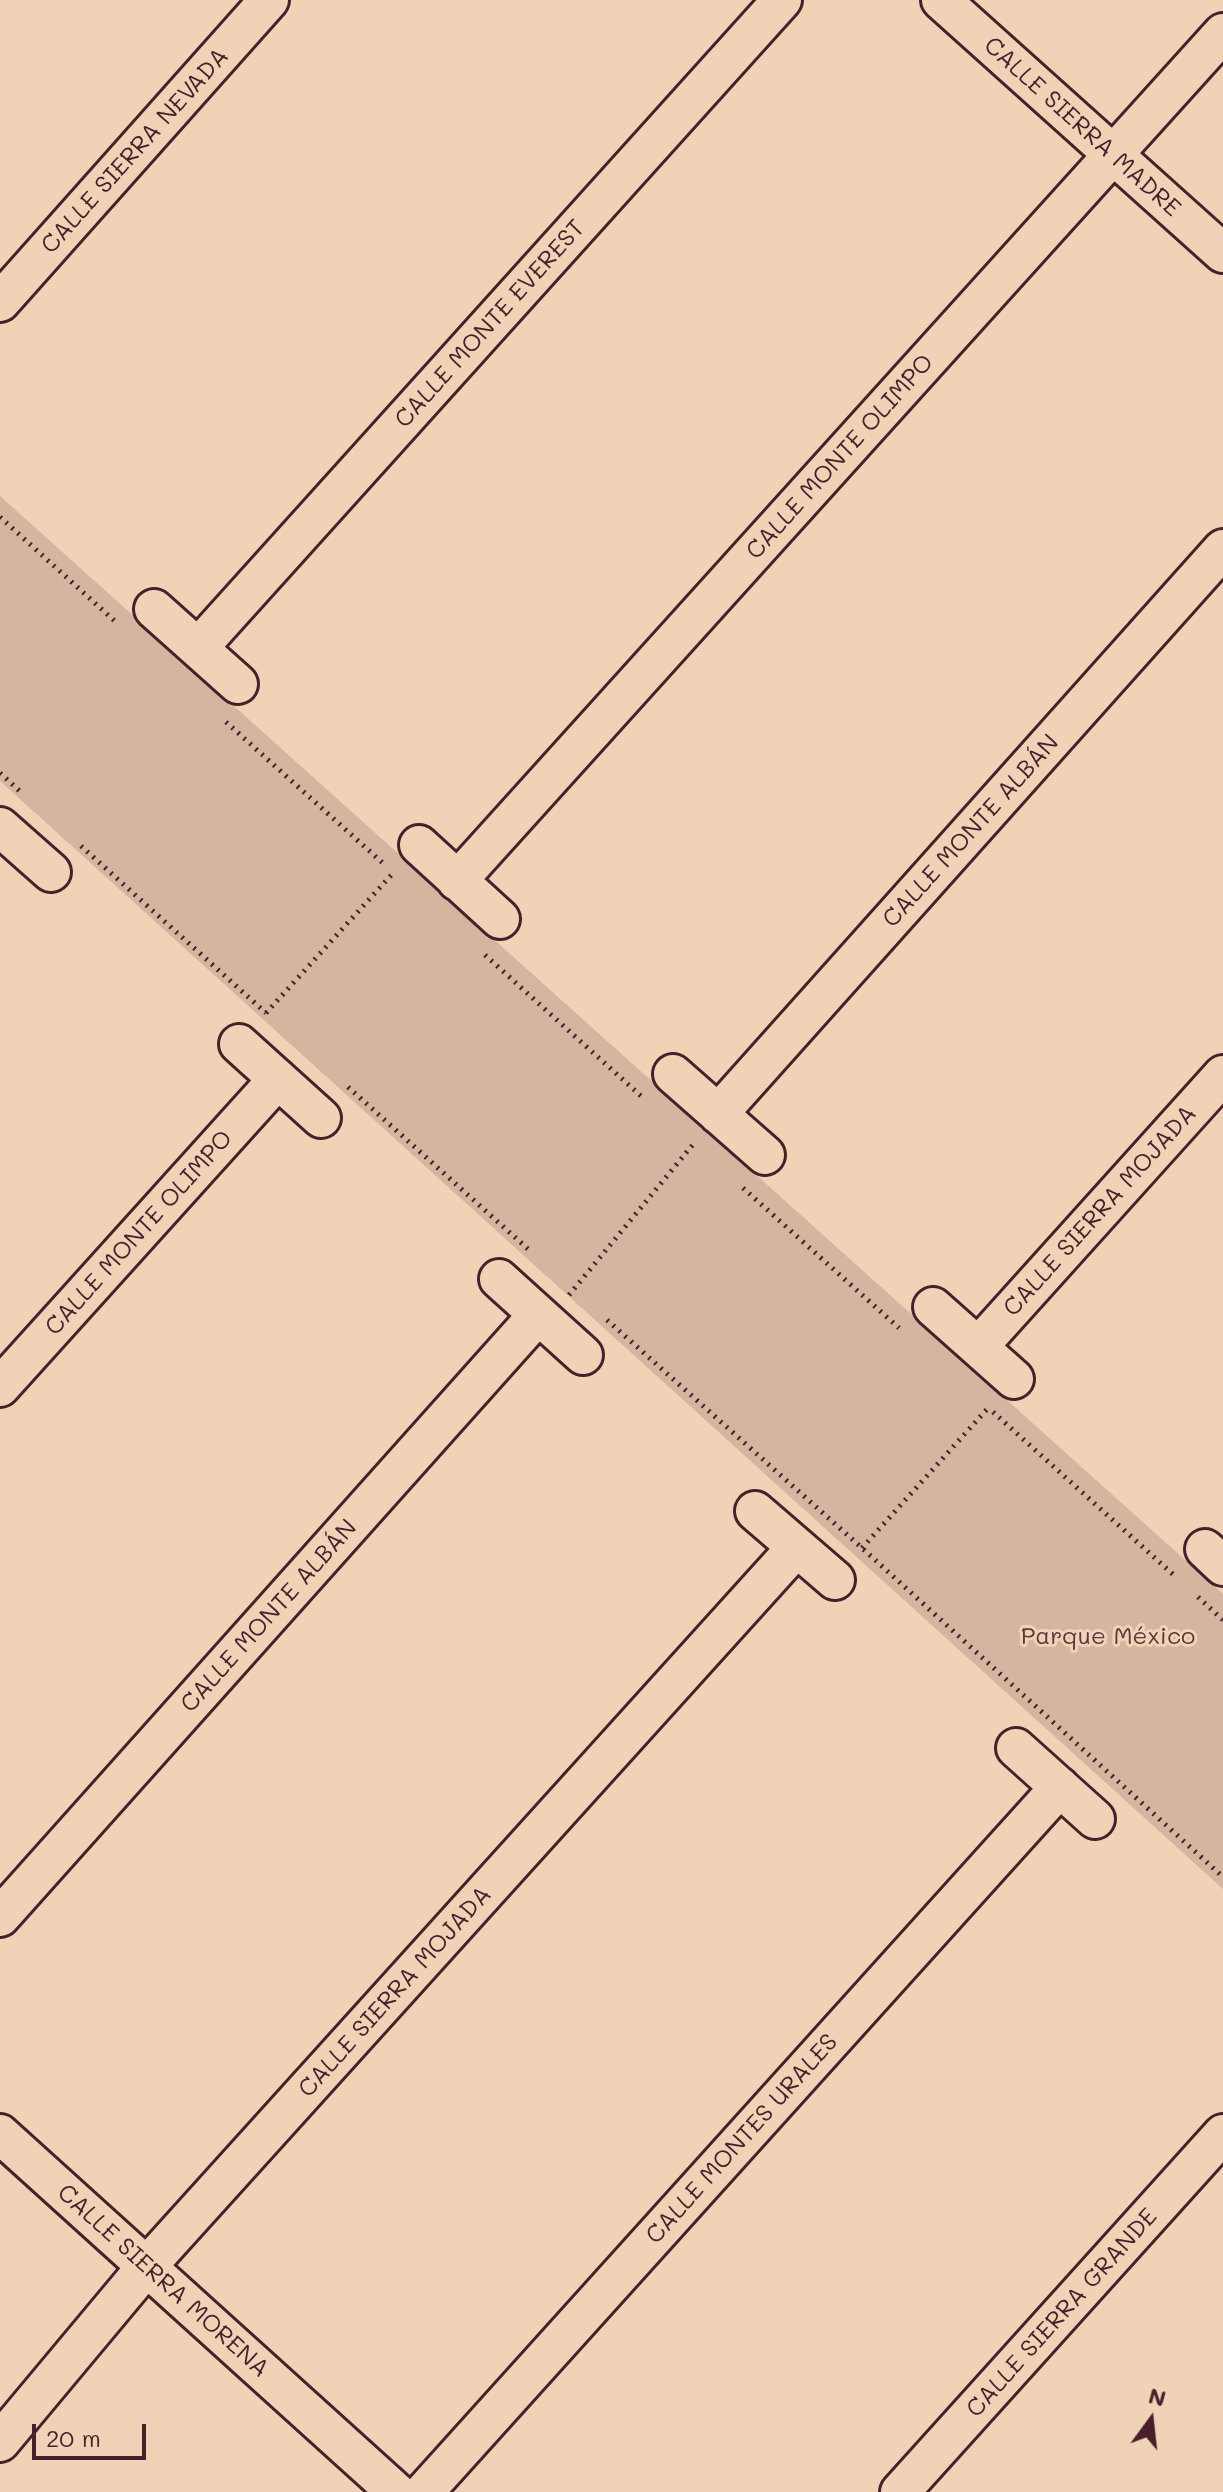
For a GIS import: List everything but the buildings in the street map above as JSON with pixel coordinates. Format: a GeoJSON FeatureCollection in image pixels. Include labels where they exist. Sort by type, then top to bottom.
{"type":"FeatureCollection","features":[{"type":"Feature","properties":{"kind":"street","name":"CALLE SIERRA NEVADA"},"geometry":{"type":"LineString","coordinates":[[0,302],[269,0]]}},
{"type":"Feature","properties":{"kind":"street","name":"CALLE MONTE EVEREST"},"geometry":{"type":"LineString","coordinates":[[198,648],[782,0]]}},
{"type":"Feature","properties":{"kind":"street","name":"CALLE SIERRA MADRE"},"geometry":{"type":"LineString","coordinates":[[941,0],[1223,253]]}},
{"type":"Feature","properties":{"kind":"street","name":"CALLE MONTE OLIMPO"},"geometry":{"type":"LineString","coordinates":[[457,881],[1223,33]]}},
{"type":"Feature","properties":{"kind":"street","name":"CALLE MONTE ALBÁN"},"geometry":{"type":"LineString","coordinates":[[718,1114],[1223,549]]}},
{"type":"Feature","properties":{"kind":"street"},"geometry":{"type":"LineString","coordinates":[[141,620],[198,648],[229,700]]}},
{"type":"Feature","properties":{"kind":"street"},"geometry":{"type":"LineString","coordinates":[[419,845],[457,881],[487,932]]}},
{"type":"Feature","properties":{"kind":"street"},"geometry":{"type":"LineString","coordinates":[[7,846],[51,872]]}},
{"type":"Feature","properties":{"kind":"street"},"geometry":{"type":"LineString","coordinates":[[239,1044],[321,1118]]}},
{"type":"Feature","properties":{"kind":"street"},"geometry":{"type":"LineString","coordinates":[[673,1074],[765,1155]]}},
{"type":"Feature","properties":{"kind":"street","name":"CALLE SIERRA MOJADA"},"geometry":{"type":"LineString","coordinates":[[978,1347],[1223,1075]]}},
{"type":"Feature","properties":{"kind":"street","name":"CALLE MONTE OLIMPO"},"geometry":{"type":"LineString","coordinates":[[0,1387],[278,1079]]}},
{"type":"Feature","properties":{"kind":"street"},"geometry":{"type":"LineString","coordinates":[[499,1279],[583,1355]]}},
{"type":"Feature","properties":{"kind":"street"},"geometry":{"type":"LineString","coordinates":[[933,1307],[1014,1379]]}},
{"type":"Feature","properties":{"kind":"street","name":"CALLE MONTE ALBÁN"},"geometry":{"type":"LineString","coordinates":[[0,1917],[543,1318]]}},
{"type":"Feature","properties":{"kind":"street"},"geometry":{"type":"LineString","coordinates":[[755,1511],[835,1580]]}},
{"type":"Feature","properties":{"kind":"street","name":"CALLE SIERRA MOJADA"},"geometry":{"type":"LineString","coordinates":[[0,2442],[147,2266],[796,1548]]}},
{"type":"Feature","properties":{"kind":"street"},"geometry":{"type":"LineString","coordinates":[[1016,1748],[1095,1819]]}},
{"type":"Feature","properties":{"kind":"street","name":"CALLE MONTES URALES"},"geometry":{"type":"LineString","coordinates":[[424,2492],[1060,1787]]}},
{"type":"Feature","properties":{"kind":"street","name":"CALLE SIERRA MORENA"},"geometry":{"type":"LineString","coordinates":[[0,2134],[396,2492]]}},
{"type":"Feature","properties":{"kind":"street","name":"CALLE SIERRA GRANDE"},"geometry":{"type":"LineString","coordinates":[[900,2492],[1223,2134]]}},
{"type":"Feature","properties":{"kind":"path"},"geometry":{"type":"LineString","coordinates":[[0,517],[141,620]]}},
{"type":"Feature","properties":{"kind":"path"},"geometry":{"type":"LineString","coordinates":[[229,700],[394,873]]}},
{"type":"Feature","properties":{"kind":"path"},"geometry":{"type":"LineString","coordinates":[[0,773],[23,794]]}},
{"type":"Feature","properties":{"kind":"path"},"geometry":{"type":"LineString","coordinates":[[239,1044],[419,845]]}},
{"type":"Feature","properties":{"kind":"path"},"geometry":{"type":"LineString","coordinates":[[81,846],[266,1013]]}},
{"type":"Feature","properties":{"kind":"path"},"geometry":{"type":"LineString","coordinates":[[487,932],[648,1102]]}},
{"type":"Feature","properties":{"kind":"path"},"geometry":{"type":"LineString","coordinates":[[337,1077],[538,1258]]}},
{"type":"Feature","properties":{"kind":"path"},"geometry":{"type":"LineString","coordinates":[[543,1318],[573,1290],[718,1114]]}},
{"type":"Feature","properties":{"kind":"path"},"geometry":{"type":"LineString","coordinates":[[741,1186],[906,1334]]}},
{"type":"Feature","properties":{"kind":"path"},"geometry":{"type":"LineString","coordinates":[[561,1280],[573,1290]]}},
{"type":"Feature","properties":{"kind":"path"},"geometry":{"type":"LineString","coordinates":[[596,1311],[1223,1877]]}},
{"type":"Feature","properties":{"kind":"path"},"geometry":{"type":"LineString","coordinates":[[835,1580],[1014,1379]]}},
{"type":"Feature","properties":{"kind":"path"},"geometry":{"type":"LineString","coordinates":[[988,1408],[1176,1578]]}},
{"type":"Feature","properties":{"kind":"path"},"geometry":{"type":"LineString","coordinates":[[1188,1588],[1223,1620]]}},
{"type":"Feature","properties":{"kind":"green space","name":"Parque México"},"geometry":{"type":"Polygon","coordinates":[[[0,496],[1223,1594],[1223,1889],[0,781],[0,496]]]}}]}
